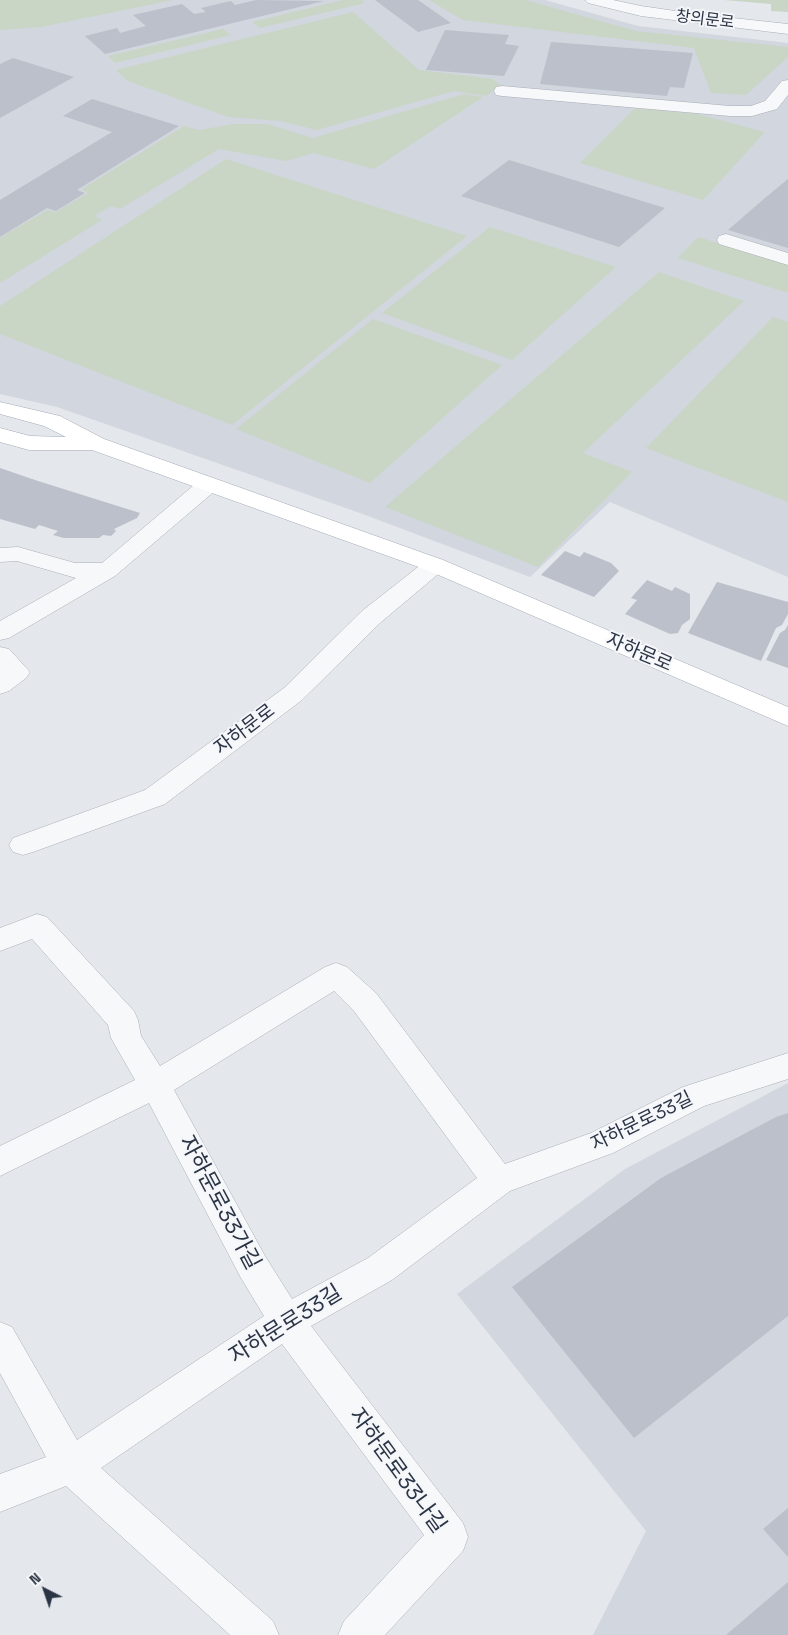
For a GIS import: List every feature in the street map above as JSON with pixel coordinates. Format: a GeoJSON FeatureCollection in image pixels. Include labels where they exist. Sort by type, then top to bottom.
{"type":"FeatureCollection","features":[{"type":"Feature","properties":{"kind":"main road","name":"자하문로"},"geometry":{"type":"LineString","coordinates":[[0,408],[52,421],[96,444],[208,486],[435,566],[788,717]]}},
{"type":"Feature","properties":{"kind":"main road","name":"자하문로"},"geometry":{"type":"LineString","coordinates":[[0,435],[29,443],[96,444]]}},
{"type":"Feature","properties":{"kind":"street","name":"창의문로"},"geometry":{"type":"LineString","coordinates":[[593,0],[641,11],[696,20],[788,29]]}},
{"type":"Feature","properties":{"kind":"street"},"geometry":{"type":"LineString","coordinates":[[502,91],[730,111],[752,111],[771,105],[788,85]]}},
{"type":"Feature","properties":{"kind":"street"},"geometry":{"type":"LineString","coordinates":[[726,240],[788,259]]}},
{"type":"Feature","properties":{"kind":"street"},"geometry":{"type":"LineString","coordinates":[[0,632],[108,570],[208,486]]}},
{"type":"Feature","properties":{"kind":"street"},"geometry":{"type":"LineString","coordinates":[[0,555],[18,554],[74,571],[108,570]]}},
{"type":"Feature","properties":{"kind":"street","name":"자하문로"},"geometry":{"type":"LineString","coordinates":[[23,845],[155,798],[293,694],[371,618],[435,566]]}},
{"type":"Feature","properties":{"kind":"street"},"geometry":{"type":"LineString","coordinates":[[0,655],[17,672],[0,685]]}},
{"type":"Feature","properties":{"kind":"street","name":"자하문로33가길"},"geometry":{"type":"LineString","coordinates":[[0,940],[38,925],[123,1020],[126,1038],[155,1084],[253,1267],[286,1321]]}},
{"type":"Feature","properties":{"kind":"street"},"geometry":{"type":"LineString","coordinates":[[0,1162],[155,1084],[336,975],[366,1002],[498,1181]]}},
{"type":"Feature","properties":{"kind":"street","name":"자하문로33길"},"geometry":{"type":"LineString","coordinates":[[0,1493],[71,1466],[286,1321],[380,1269],[498,1181],[602,1143],[694,1096],[788,1066]]}},
{"type":"Feature","properties":{"kind":"street","name":"자하문로33나길"},"geometry":{"type":"LineString","coordinates":[[286,1321],[449,1537],[358,1635]]}},
{"type":"Feature","properties":{"kind":"street"},"geometry":{"type":"LineString","coordinates":[[0,1340],[71,1466],[259,1635]]}},
{"type":"Feature","properties":{"kind":"shaded area"},"geometry":{"type":"Polygon","coordinates":[[[0,0],[545,0],[638,26],[788,43],[788,577],[610,502],[530,577],[360,513],[57,407],[0,394],[0,0]]]}},
{"type":"Feature","properties":{"kind":"shaded area"},"geometry":{"type":"Polygon","coordinates":[[[788,1083],[788,1635],[593,1635],[646,1531],[457,1294],[625,1169],[788,1083]]]}},
{"type":"Feature","properties":{"kind":"green space"},"geometry":{"type":"Polygon","coordinates":[[[0,0],[173,0],[41,27],[0,30],[0,0]]]}},
{"type":"Feature","properties":{"kind":"green space"},"geometry":{"type":"Polygon","coordinates":[[[343,0],[361,0],[365,3],[260,28],[252,22],[343,0]]]}},
{"type":"Feature","properties":{"kind":"green space"},"geometry":{"type":"Polygon","coordinates":[[[429,0],[526,0],[636,31],[788,47],[788,57],[746,95],[711,93],[694,48],[463,20],[429,0]]]}},
{"type":"Feature","properties":{"kind":"green space"},"geometry":{"type":"Polygon","coordinates":[[[724,0],[788,0],[788,12],[771,11],[771,4],[724,0]]]}},
{"type":"Feature","properties":{"kind":"green space"},"geometry":{"type":"Polygon","coordinates":[[[353,12],[419,70],[493,79],[501,85],[486,96],[454,91],[317,130],[280,121],[228,117],[128,81],[116,70],[353,12]]]}},
{"type":"Feature","properties":{"kind":"green space"},"geometry":{"type":"Polygon","coordinates":[[[223,29],[231,35],[115,63],[108,56],[223,29]]]}},
{"type":"Feature","properties":{"kind":"green space"},"geometry":{"type":"Polygon","coordinates":[[[464,94],[483,97],[374,169],[314,153],[286,161],[219,149],[120,209],[111,206],[94,216],[102,220],[0,283],[0,238],[47,210],[56,212],[88,193],[82,189],[184,126],[199,130],[234,124],[267,124],[313,138],[464,94]]]}},
{"type":"Feature","properties":{"kind":"green space"},"geometry":{"type":"Polygon","coordinates":[[[635,108],[697,114],[765,132],[703,200],[580,163],[635,108]]]}},
{"type":"Feature","properties":{"kind":"green space"},"geometry":{"type":"Polygon","coordinates":[[[226,159],[467,236],[232,425],[0,334],[0,306],[226,159]]]}},
{"type":"Feature","properties":{"kind":"green space"},"geometry":{"type":"Polygon","coordinates":[[[490,227],[616,267],[512,360],[382,313],[490,227]]]}},
{"type":"Feature","properties":{"kind":"green space"},"geometry":{"type":"Polygon","coordinates":[[[698,237],[788,265],[788,293],[678,258],[698,237]]]}},
{"type":"Feature","properties":{"kind":"green space"},"geometry":{"type":"Polygon","coordinates":[[[659,272],[744,301],[583,453],[632,472],[538,567],[385,507],[659,272]]]}},
{"type":"Feature","properties":{"kind":"green space"},"geometry":{"type":"Polygon","coordinates":[[[773,317],[788,322],[788,502],[646,448],[773,317]]]}},
{"type":"Feature","properties":{"kind":"green space"},"geometry":{"type":"Polygon","coordinates":[[[373,319],[502,365],[370,483],[236,429],[373,319]]]}},
{"type":"Feature","properties":{"kind":"building"},"geometry":{"type":"Polygon","coordinates":[[[256,0],[324,1],[105,54],[85,36],[117,28],[120,33],[146,26],[133,15],[182,4],[194,14],[206,12],[201,8],[231,1],[235,5],[256,0]]]}},
{"type":"Feature","properties":{"kind":"building"},"geometry":{"type":"Polygon","coordinates":[[[375,0],[418,0],[451,23],[418,32],[375,0]]]}},
{"type":"Feature","properties":{"kind":"building"},"geometry":{"type":"Polygon","coordinates":[[[445,30],[509,35],[505,44],[519,46],[504,76],[426,70],[445,30]]]}},
{"type":"Feature","properties":{"kind":"building"},"geometry":{"type":"Polygon","coordinates":[[[551,42],[693,53],[684,88],[670,87],[667,96],[540,84],[551,42]]]}},
{"type":"Feature","properties":{"kind":"building"},"geometry":{"type":"Polygon","coordinates":[[[13,58],[74,77],[0,118],[0,64],[13,58]]]}},
{"type":"Feature","properties":{"kind":"building"},"geometry":{"type":"Polygon","coordinates":[[[92,99],[179,126],[77,190],[85,193],[56,211],[47,208],[0,237],[0,200],[112,132],[63,116],[92,99]]]}},
{"type":"Feature","properties":{"kind":"building"},"geometry":{"type":"Polygon","coordinates":[[[509,160],[665,208],[619,247],[461,196],[509,160]]]}},
{"type":"Feature","properties":{"kind":"building"},"geometry":{"type":"Polygon","coordinates":[[[788,179],[788,248],[728,230],[765,198],[788,179]]]}},
{"type":"Feature","properties":{"kind":"building"},"geometry":{"type":"Polygon","coordinates":[[[0,468],[140,513],[137,518],[114,529],[116,531],[111,536],[103,535],[99,538],[64,538],[53,535],[58,531],[39,525],[35,529],[0,519],[0,468]]]}},
{"type":"Feature","properties":{"kind":"building"},"geometry":{"type":"Polygon","coordinates":[[[565,551],[580,557],[584,552],[611,563],[619,571],[594,597],[541,575],[565,551]]]}},
{"type":"Feature","properties":{"kind":"building"},"geometry":{"type":"Polygon","coordinates":[[[647,580],[672,591],[675,587],[690,594],[690,619],[682,625],[678,633],[670,634],[625,614],[637,600],[631,598],[647,580]]]}},
{"type":"Feature","properties":{"kind":"building"},"geometry":{"type":"Polygon","coordinates":[[[717,582],[788,602],[788,614],[782,625],[776,628],[761,661],[688,633],[717,582]]]}},
{"type":"Feature","properties":{"kind":"building"},"geometry":{"type":"Polygon","coordinates":[[[788,625],[788,668],[766,660],[780,633],[788,625]]]}},
{"type":"Feature","properties":{"kind":"building"},"geometry":{"type":"Polygon","coordinates":[[[788,1113],[788,1316],[634,1438],[512,1287],[661,1178],[776,1117],[788,1113]]]}},
{"type":"Feature","properties":{"kind":"building"},"geometry":{"type":"Polygon","coordinates":[[[788,1508],[788,1557],[763,1529],[788,1508]]]}},
{"type":"Feature","properties":{"kind":"building"},"geometry":{"type":"Polygon","coordinates":[[[788,1582],[788,1635],[726,1635],[788,1582]]]}}]}
